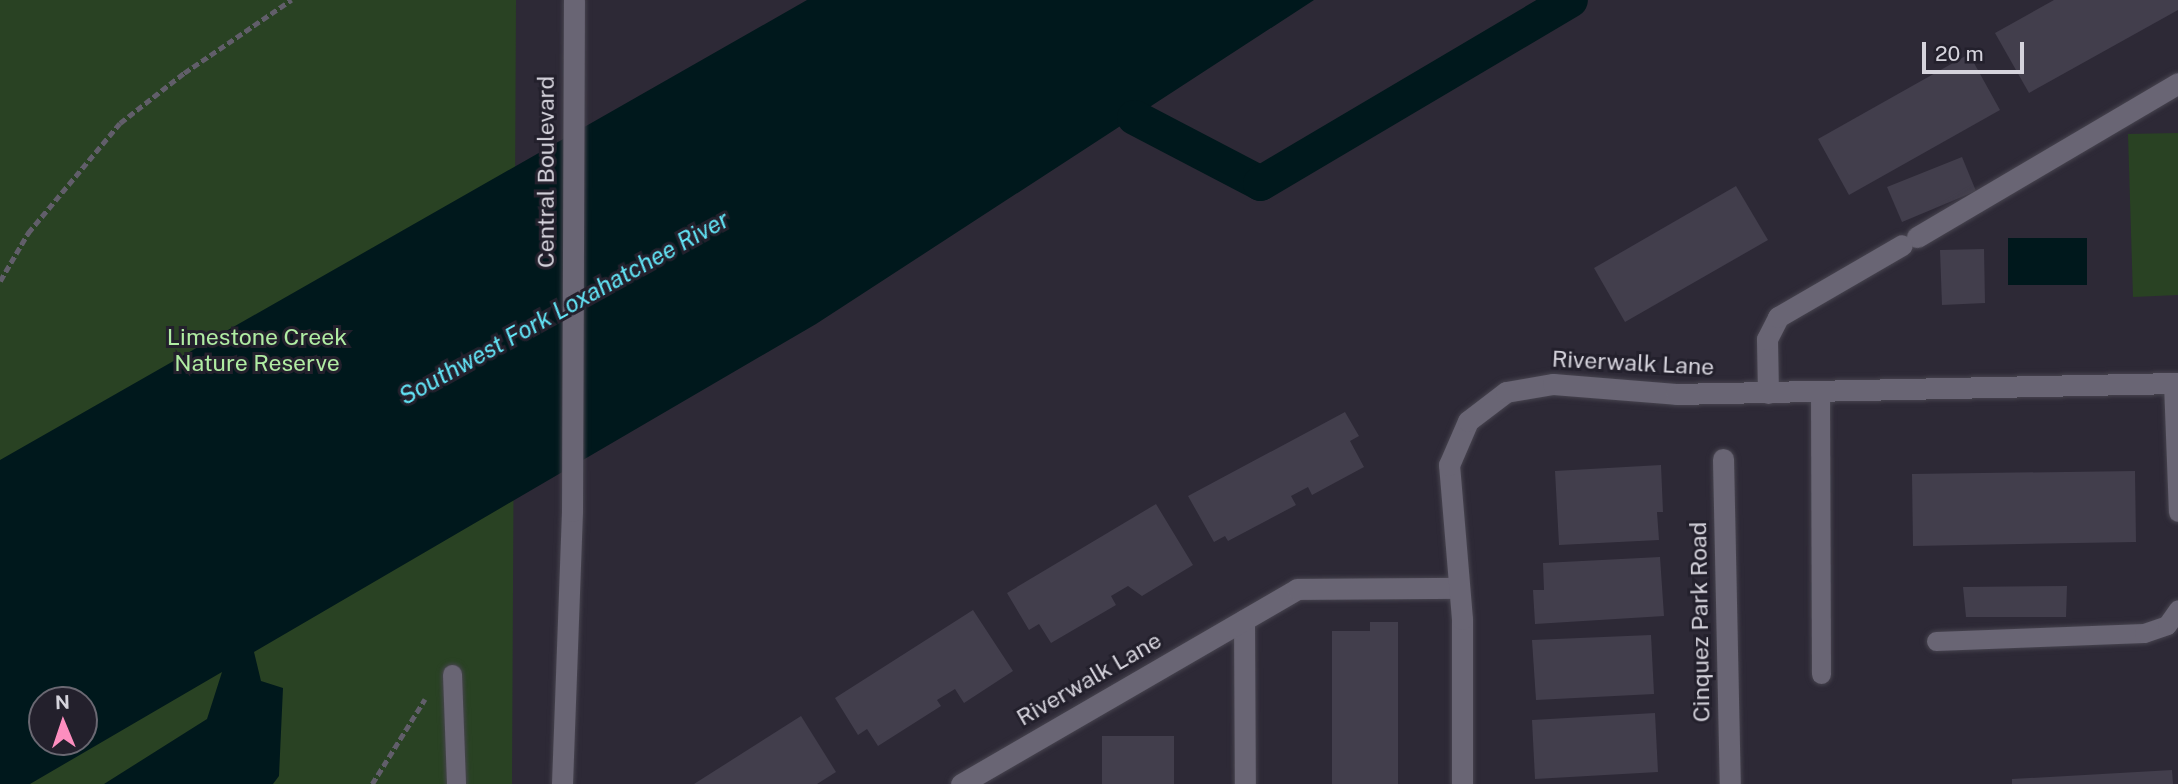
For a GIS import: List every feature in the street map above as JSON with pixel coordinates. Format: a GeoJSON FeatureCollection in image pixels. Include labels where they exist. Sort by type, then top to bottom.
{"type":"FeatureCollection","features":[{"type":"Feature","properties":{"kind":"street","name":"Central Boulevard"},"geometry":{"type":"LineString","coordinates":[[562,784],[572,511],[574,0]]}},
{"type":"Feature","properties":{"kind":"street"},"geometry":{"type":"LineString","coordinates":[[1768,393],[1767,339],[1778,317],[2178,83]]}},
{"type":"Feature","properties":{"kind":"street","name":"Riverwalk Lane"},"geometry":{"type":"LineString","coordinates":[[1462,784],[1460,588],[1449,465],[1456,442],[1485,404],[1529,385],[1676,394],[2176,383]]}},
{"type":"Feature","properties":{"kind":"street","name":"Cinquez Park Road"},"geometry":{"type":"LineString","coordinates":[[1723,459],[1730,784]]}},
{"type":"Feature","properties":{"kind":"street","name":"Riverwalk Lane"},"geometry":{"type":"LineString","coordinates":[[961,784],[1297,589],[1460,588]]}},
{"type":"Feature","properties":{"kind":"street"},"geometry":{"type":"LineString","coordinates":[[1244,620],[1245,784]]}},
{"type":"Feature","properties":{"kind":"lane"},"geometry":{"type":"LineString","coordinates":[[2176,383],[2178,512]]}},
{"type":"Feature","properties":{"kind":"lane"},"geometry":{"type":"LineString","coordinates":[[1820,391],[1821,674]]}},
{"type":"Feature","properties":{"kind":"lane"},"geometry":{"type":"LineString","coordinates":[[1936,641],[2144,633],[2167,625],[2178,610]]}},
{"type":"Feature","properties":{"kind":"lane"},"geometry":{"type":"LineString","coordinates":[[453,674],[456,784]]}},
{"type":"Feature","properties":{"kind":"path"},"geometry":{"type":"LineString","coordinates":[[0,281],[28,233],[120,123],[184,73],[291,0]]}},
{"type":"Feature","properties":{"kind":"path"},"geometry":{"type":"LineString","coordinates":[[372,784],[439,676],[453,674]]}},
{"type":"Feature","properties":{"kind":"green space","name":"Limestone Creek Nature Reserve"},"geometry":{"type":"Polygon","coordinates":[[[0,0],[516,0],[512,784],[0,784],[0,0]]]}},
{"type":"Feature","properties":{"kind":"green space"},"geometry":{"type":"Polygon","coordinates":[[[2178,133],[2178,295],[2133,297],[2128,134],[2178,133]]]}},
{"type":"Feature","properties":{"kind":"water","name":"Southwest Fork Loxahatchee River"},"geometry":{"type":"Polygon","coordinates":[[[807,0],[1314,0],[816,324],[254,652],[261,681],[283,688],[279,776],[273,784],[104,784],[207,719],[222,672],[98,744],[98,686],[28,686],[28,756],[78,756],[30,784],[0,784],[0,460],[807,0]]]}},
{"type":"Feature","properties":{"kind":"water"},"geometry":{"type":"Polygon","coordinates":[[[2008,238],[2087,238],[2087,285],[2008,285],[2008,238]]]}},
{"type":"Feature","properties":{"kind":"building"},"geometry":{"type":"Polygon","coordinates":[[[2054,0],[2178,0],[2178,10],[2029,93],[1995,33],[2054,0]]]}},
{"type":"Feature","properties":{"kind":"building"},"geometry":{"type":"Polygon","coordinates":[[[1969,54],[2000,110],[1849,195],[1818,139],[1969,54]]]}},
{"type":"Feature","properties":{"kind":"building"},"geometry":{"type":"Polygon","coordinates":[[[1962,157],[1976,191],[1902,222],[1887,187],[1962,157]]]}},
{"type":"Feature","properties":{"kind":"building"},"geometry":{"type":"Polygon","coordinates":[[[1736,186],[1768,240],[1625,322],[1594,268],[1736,186]]]}},
{"type":"Feature","properties":{"kind":"building"},"geometry":{"type":"Polygon","coordinates":[[[1984,249],[1985,303],[1942,305],[1940,250],[1984,249]]]}},
{"type":"Feature","properties":{"kind":"building"},"geometry":{"type":"Polygon","coordinates":[[[1345,412],[1359,436],[1350,441],[1364,467],[1312,495],[1308,487],[1291,496],[1296,505],[1228,541],[1225,536],[1214,542],[1188,496],[1345,412]]]}},
{"type":"Feature","properties":{"kind":"building"},"geometry":{"type":"Polygon","coordinates":[[[1661,465],[1663,512],[1657,512],[1659,540],[1559,545],[1555,471],[1661,465]]]}},
{"type":"Feature","properties":{"kind":"building"},"geometry":{"type":"Polygon","coordinates":[[[2135,471],[2136,542],[1913,546],[1912,474],[2135,471]]]}},
{"type":"Feature","properties":{"kind":"building"},"geometry":{"type":"Polygon","coordinates":[[[1156,504],[1193,565],[1142,596],[1128,586],[1111,596],[1116,605],[1051,643],[1039,624],[1029,630],[1007,593],[1156,504]]]}},
{"type":"Feature","properties":{"kind":"building"},"geometry":{"type":"Polygon","coordinates":[[[1660,557],[1664,616],[1535,624],[1533,590],[1544,590],[1543,563],[1660,557]]]}},
{"type":"Feature","properties":{"kind":"building"},"geometry":{"type":"Polygon","coordinates":[[[2067,586],[2066,617],[1966,617],[1963,587],[2067,586]]]}},
{"type":"Feature","properties":{"kind":"building"},"geometry":{"type":"Polygon","coordinates":[[[973,610],[1013,671],[964,703],[955,689],[937,700],[941,706],[878,746],[867,729],[858,735],[835,698],[973,610]]]}},
{"type":"Feature","properties":{"kind":"building"},"geometry":{"type":"Polygon","coordinates":[[[1370,622],[1398,622],[1398,784],[1332,784],[1332,631],[1370,631],[1370,622]]]}},
{"type":"Feature","properties":{"kind":"building"},"geometry":{"type":"Polygon","coordinates":[[[1651,635],[1654,694],[1536,700],[1532,640],[1651,635]]]}},
{"type":"Feature","properties":{"kind":"building"},"geometry":{"type":"Polygon","coordinates":[[[1655,713],[1658,772],[1535,779],[1532,720],[1655,713]]]}},
{"type":"Feature","properties":{"kind":"building"},"geometry":{"type":"Polygon","coordinates":[[[801,716],[836,772],[817,784],[694,784],[801,716]]]}},
{"type":"Feature","properties":{"kind":"building"},"geometry":{"type":"Polygon","coordinates":[[[1102,736],[1174,736],[1174,784],[1102,784],[1102,736]]]}},
{"type":"Feature","properties":{"kind":"building"},"geometry":{"type":"Polygon","coordinates":[[[2172,770],[2173,784],[2012,784],[2012,779],[2172,770]]]}},
{"type":"Feature","properties":{"kind":"waterway"},"geometry":{"type":"LineString","coordinates":[[1134,117],[1260,183],[1570,0]]}}]}
